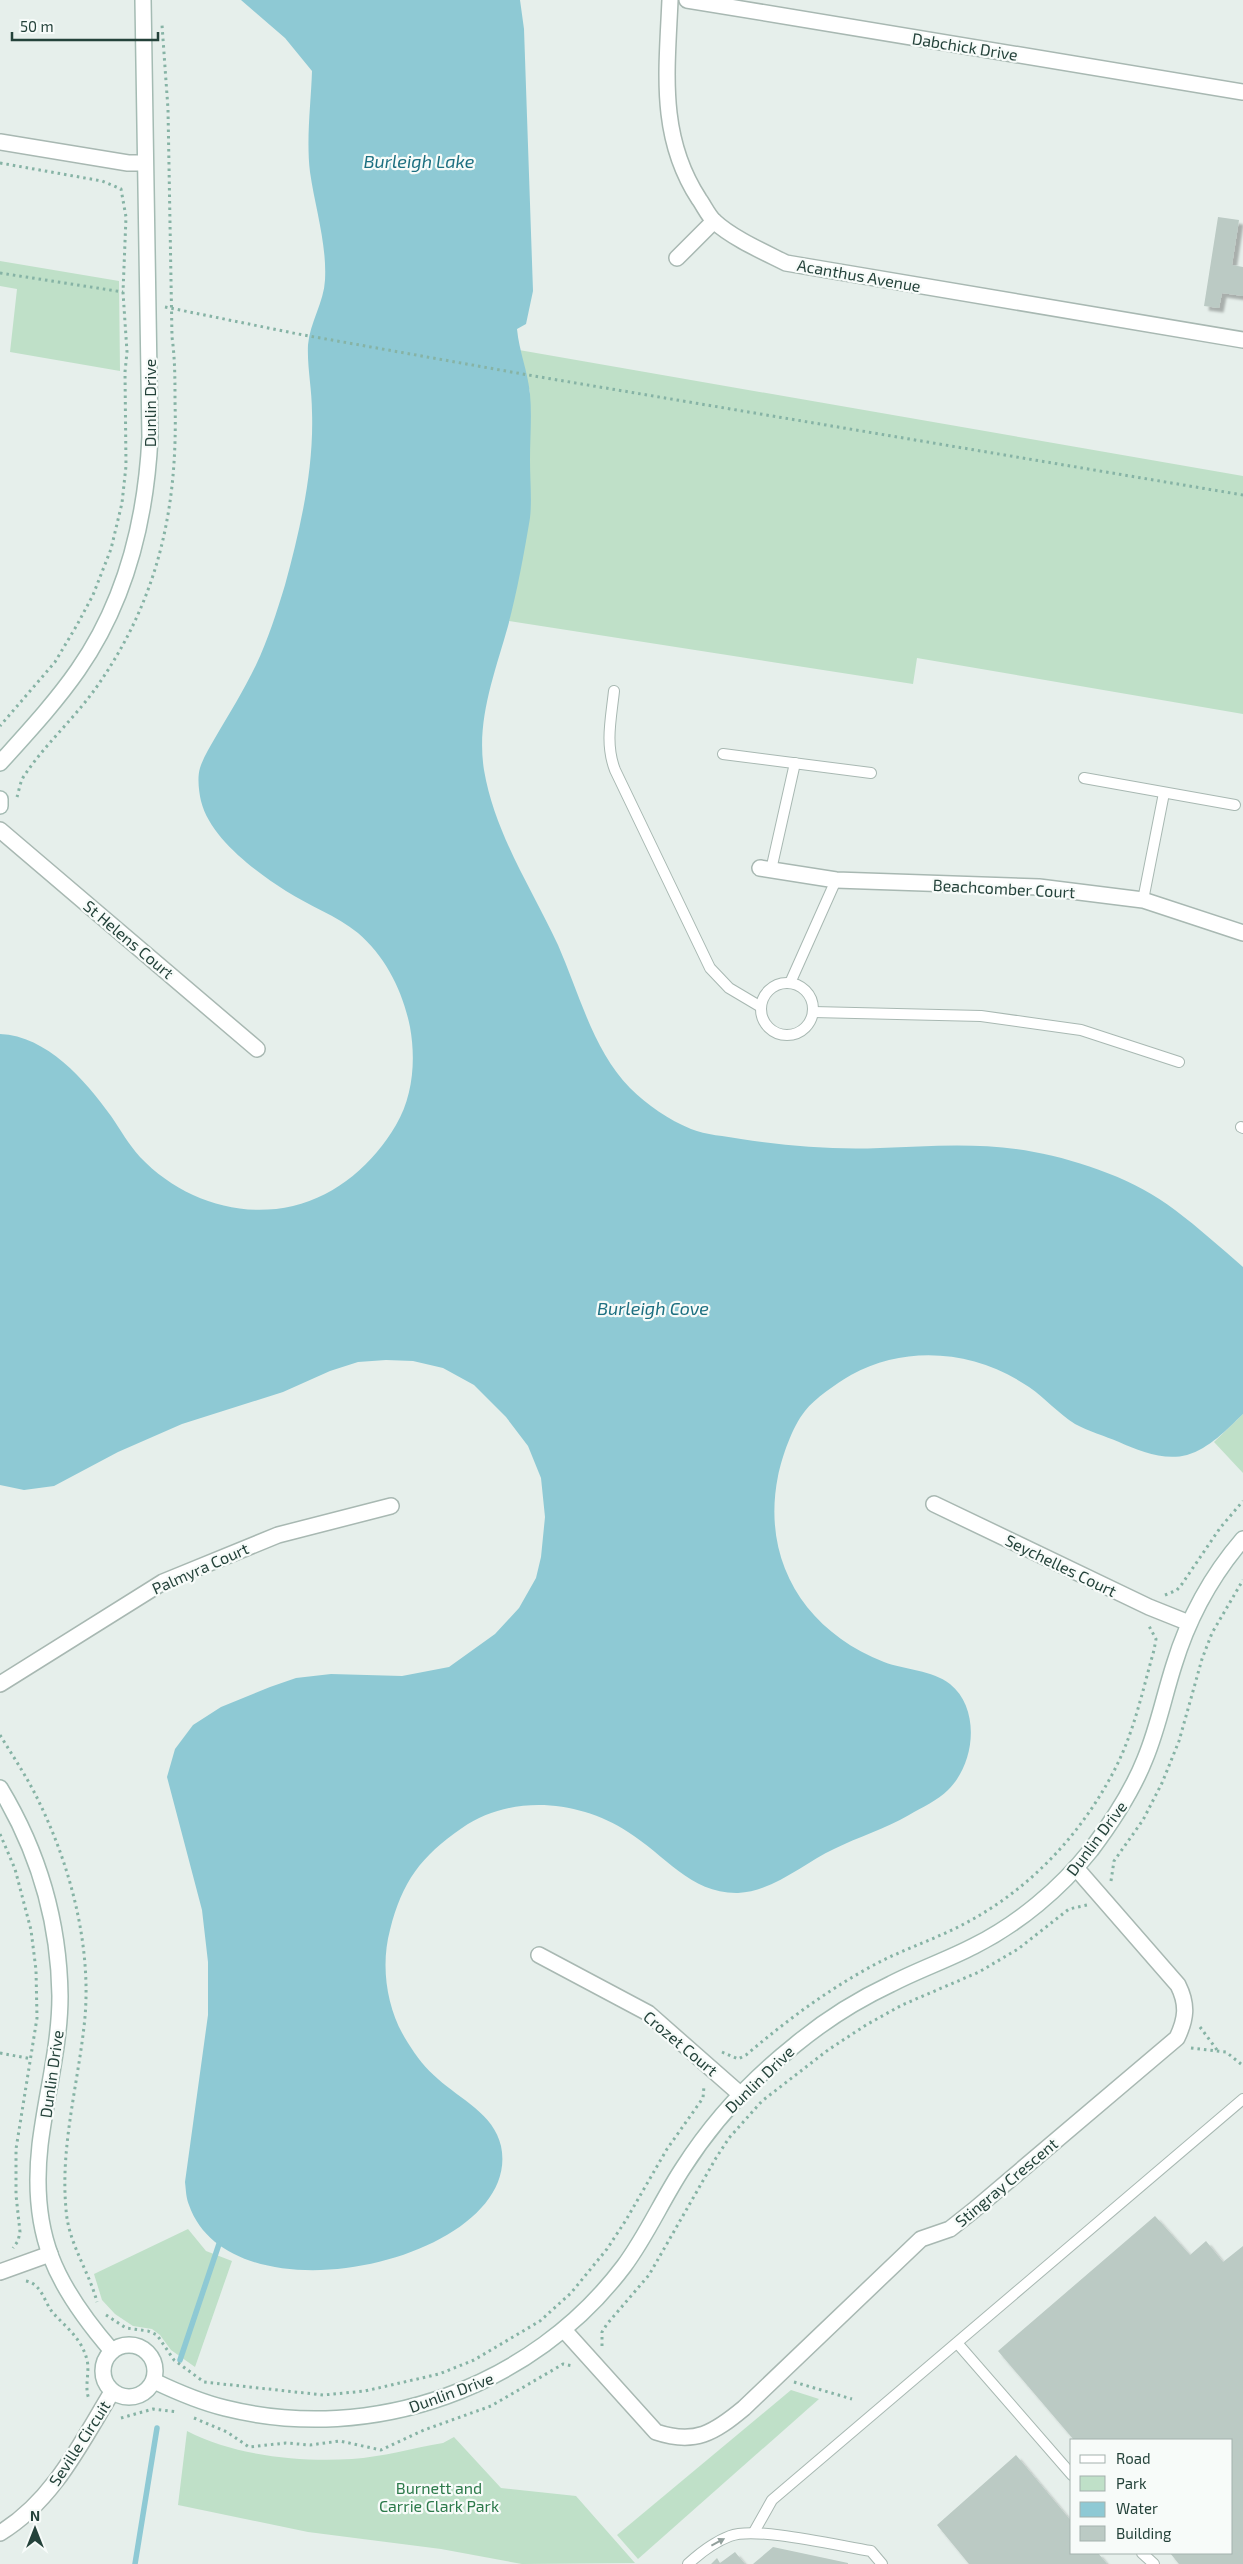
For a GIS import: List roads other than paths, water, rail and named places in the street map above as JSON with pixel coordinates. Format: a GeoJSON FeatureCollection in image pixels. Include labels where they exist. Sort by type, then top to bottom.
{"type":"FeatureCollection","features":[{"type":"Feature","properties":{"kind":"street","name":"Dunlin Drive"},"geometry":{"type":"LineString","coordinates":[[0,764],[47,711],[79,669],[113,606],[126,574],[136,540],[146,490],[150,437],[143,0]]}},
{"type":"Feature","properties":{"kind":"street","name":"Acanthus Avenue"},"geometry":{"type":"LineString","coordinates":[[670,0],[667,96],[672,138],[680,164],[691,186],[714,221],[746,242],[786,263],[1243,340]]}},
{"type":"Feature","properties":{"kind":"street","name":"Dabchick Drive"},"geometry":{"type":"LineString","coordinates":[[687,0],[1243,92]]}},
{"type":"Feature","properties":{"kind":"street"},"geometry":{"type":"LineString","coordinates":[[0,142],[128,164],[145,164]]}},
{"type":"Feature","properties":{"kind":"street"},"geometry":{"type":"LineString","coordinates":[[677,258],[714,221]]}},
{"type":"Feature","properties":{"kind":"street"},"geometry":{"type":"LineString","coordinates":[[0,799],[0,806]]}},
{"type":"Feature","properties":{"kind":"street","name":"St Helens Court"},"geometry":{"type":"LineString","coordinates":[[0,830],[257,1049]]}},
{"type":"Feature","properties":{"kind":"street","name":"Beachcomber Court"},"geometry":{"type":"LineString","coordinates":[[766,869],[836,880],[1039,887],[1143,900],[1243,933]]}},
{"type":"Feature","properties":{"kind":"street","name":"Seychelles Court"},"geometry":{"type":"LineString","coordinates":[[934,1504],[1149,1607],[1189,1623]]}},
{"type":"Feature","properties":{"kind":"street","name":"Palmyra Court"},"geometry":{"type":"LineString","coordinates":[[0,1684],[163,1582],[278,1535],[392,1506]]}},
{"type":"Feature","properties":{"kind":"street","name":"Dunlin Drive"},"geometry":{"type":"LineString","coordinates":[[154,2381],[194,2399],[228,2409],[296,2418],[364,2416],[399,2410],[464,2390],[518,2363],[564,2330],[603,2292],[626,2264],[683,2167],[740,2094],[795,2044],[823,2024],[891,1983],[956,1955],[992,1936],[1035,1906],[1076,1868],[1111,1822],[1144,1762],[1189,1623],[1214,1576],[1243,1539]]}},
{"type":"Feature","properties":{"kind":"street","name":"Dunlin Drive"},"geometry":{"type":"LineString","coordinates":[[0,1788],[22,1826],[35,1858],[53,1927],[60,1996],[54,2062],[40,2145],[37,2180],[40,2214],[50,2254],[59,2278],[72,2300],[112,2351]]}},
{"type":"Feature","properties":{"kind":"street","name":"Stingray Crescent"},"geometry":{"type":"LineString","coordinates":[[564,2330],[656,2432],[675,2438],[696,2437],[715,2430],[744,2408],[921,2239],[950,2229],[1177,2038],[1184,2023],[1184,1997],[1178,1985],[1076,1868]]}},
{"type":"Feature","properties":{"kind":"street","name":"Crozet Court"},"geometry":{"type":"LineString","coordinates":[[539,1955],[648,2013],[740,2094]]}},
{"type":"Feature","properties":{"kind":"street"},"geometry":{"type":"LineString","coordinates":[[0,2272],[50,2254]]}},
{"type":"Feature","properties":{"kind":"street"},"geometry":{"type":"LineString","coordinates":[[128,2345],[145,2350],[155,2364],[154,2381],[148,2390],[140,2395],[121,2397],[112,2392],[103,2376],[106,2358],[112,2351],[128,2345]]}},
{"type":"Feature","properties":{"kind":"street","name":"Seville Circuit"},"geometry":{"type":"LineString","coordinates":[[0,2533],[20,2521],[53,2486],[112,2392]]}},
{"type":"Feature","properties":{"kind":"lane"},"geometry":{"type":"LineString","coordinates":[[614,691],[608,736],[609,755],[615,770],[710,968],[729,988],[761,1007]]}},
{"type":"Feature","properties":{"kind":"lane"},"geometry":{"type":"LineString","coordinates":[[724,754],[871,773]]}},
{"type":"Feature","properties":{"kind":"lane"},"geometry":{"type":"LineString","coordinates":[[766,869],[795,763]]}},
{"type":"Feature","properties":{"kind":"lane"},"geometry":{"type":"LineString","coordinates":[[1084,778],[1235,805]]}},
{"type":"Feature","properties":{"kind":"lane"},"geometry":{"type":"LineString","coordinates":[[1143,900],[1164,793]]}},
{"type":"Feature","properties":{"kind":"lane"},"geometry":{"type":"LineString","coordinates":[[790,983],[836,880]]}},
{"type":"Feature","properties":{"kind":"lane"},"geometry":{"type":"LineString","coordinates":[[790,983],[798,985],[810,996],[813,1012],[805,1028],[789,1035],[772,1030],[762,1016],[761,1007],[768,992],[774,986],[790,983]]}},
{"type":"Feature","properties":{"kind":"lane"},"geometry":{"type":"LineString","coordinates":[[813,1012],[981,1016],[1081,1030],[1179,1062]]}},
{"type":"Feature","properties":{"kind":"lane"},"geometry":{"type":"LineString","coordinates":[[754,2532],[772,2500],[958,2344],[1243,2099]]}},
{"type":"Feature","properties":{"kind":"lane"},"geometry":{"type":"LineString","coordinates":[[958,2344],[1070,2473]]}},
{"type":"Feature","properties":{"kind":"lane"},"geometry":{"type":"LineString","coordinates":[[688,2564],[711,2546],[731,2536],[754,2532],[871,2551],[882,2564]]}},
{"type":"Feature","properties":{"kind":"lane"},"geometry":{"type":"LineString","coordinates":[[1143,2554],[1154,2564]]}},
{"type":"Feature","properties":{"kind":"water","name":"Burleigh Cove"},"geometry":{"type":"Polygon","coordinates":[[[241,0],[520,0],[524,29],[533,291],[526,324],[517,329],[530,394],[531,511],[508,626],[488,697],[482,751],[489,794],[505,838],[558,945],[596,1039],[617,1073],[630,1088],[659,1112],[683,1125],[709,1134],[776,1144],[828,1148],[995,1147],[1034,1152],[1089,1166],[1126,1181],[1160,1199],[1193,1224],[1243,1267],[1243,1414],[1210,1443],[1187,1455],[1169,1457],[1135,1449],[1075,1424],[1035,1391],[1008,1375],[964,1359],[941,1356],[895,1359],[873,1365],[851,1375],[820,1396],[809,1406],[792,1434],[778,1476],[774,1507],[776,1537],[783,1564],[795,1589],[811,1612],[832,1632],[856,1649],[884,1662],[943,1679],[960,1695],[967,1707],[971,1737],[969,1752],[957,1779],[939,1797],[900,1820],[834,1849],[788,1876],[763,1888],[738,1893],[721,1892],[706,1887],[679,1872],[641,1841],[609,1821],[567,1808],[545,1805],[523,1806],[502,1810],[481,1817],[448,1838],[415,1871],[401,1898],[387,1944],[387,1988],[390,2003],[401,2030],[425,2067],[484,2116],[497,2135],[501,2146],[496,2186],[468,2220],[424,2247],[370,2264],[313,2270],[259,2264],[216,2242],[187,2200],[185,2182],[208,2015],[208,1962],[202,1910],[167,1777],[175,1749],[193,1725],[221,1707],[270,1687],[296,1678],[331,1674],[402,1676],[449,1667],[495,1634],[519,1608],[536,1578],[541,1557],[545,1517],[541,1478],[528,1446],[506,1417],[474,1385],[443,1368],[413,1361],[386,1360],[358,1362],[330,1371],[283,1392],[182,1424],[118,1452],[54,1486],[24,1490],[0,1485],[0,1034],[34,1043],[49,1051],[63,1062],[101,1102],[140,1157],[172,1184],[210,1202],[251,1210],[293,1206],[309,1201],[325,1194],[353,1176],[377,1153],[396,1125],[402,1114],[412,1078],[412,1039],[407,1014],[398,988],[377,953],[368,942],[350,927],[286,891],[261,874],[235,852],[214,828],[206,815],[201,801],[199,772],[201,764],[260,655],[279,605],[296,543],[305,500],[311,456],[312,412],[308,345],[325,280],[324,253],[309,159],[312,71],[285,38],[241,0]]]}},
{"type":"Feature","properties":{"kind":"waterway"},"geometry":{"type":"LineString","coordinates":[[180,2360],[219,2244]]}},
{"type":"Feature","properties":{"kind":"waterway"},"geometry":{"type":"LineString","coordinates":[[135,2564],[157,2428]]}},
{"type":"Feature","properties":{"kind":"water label","name":"Burleigh Lake"},"geometry":{"type":"Point","coordinates":[419,161]}},
{"type":"Feature","properties":{"kind":"park label","name":"Burnett and Carrie Clark Park"},"geometry":{"type":"Point","coordinates":[439,2496]}}]}
